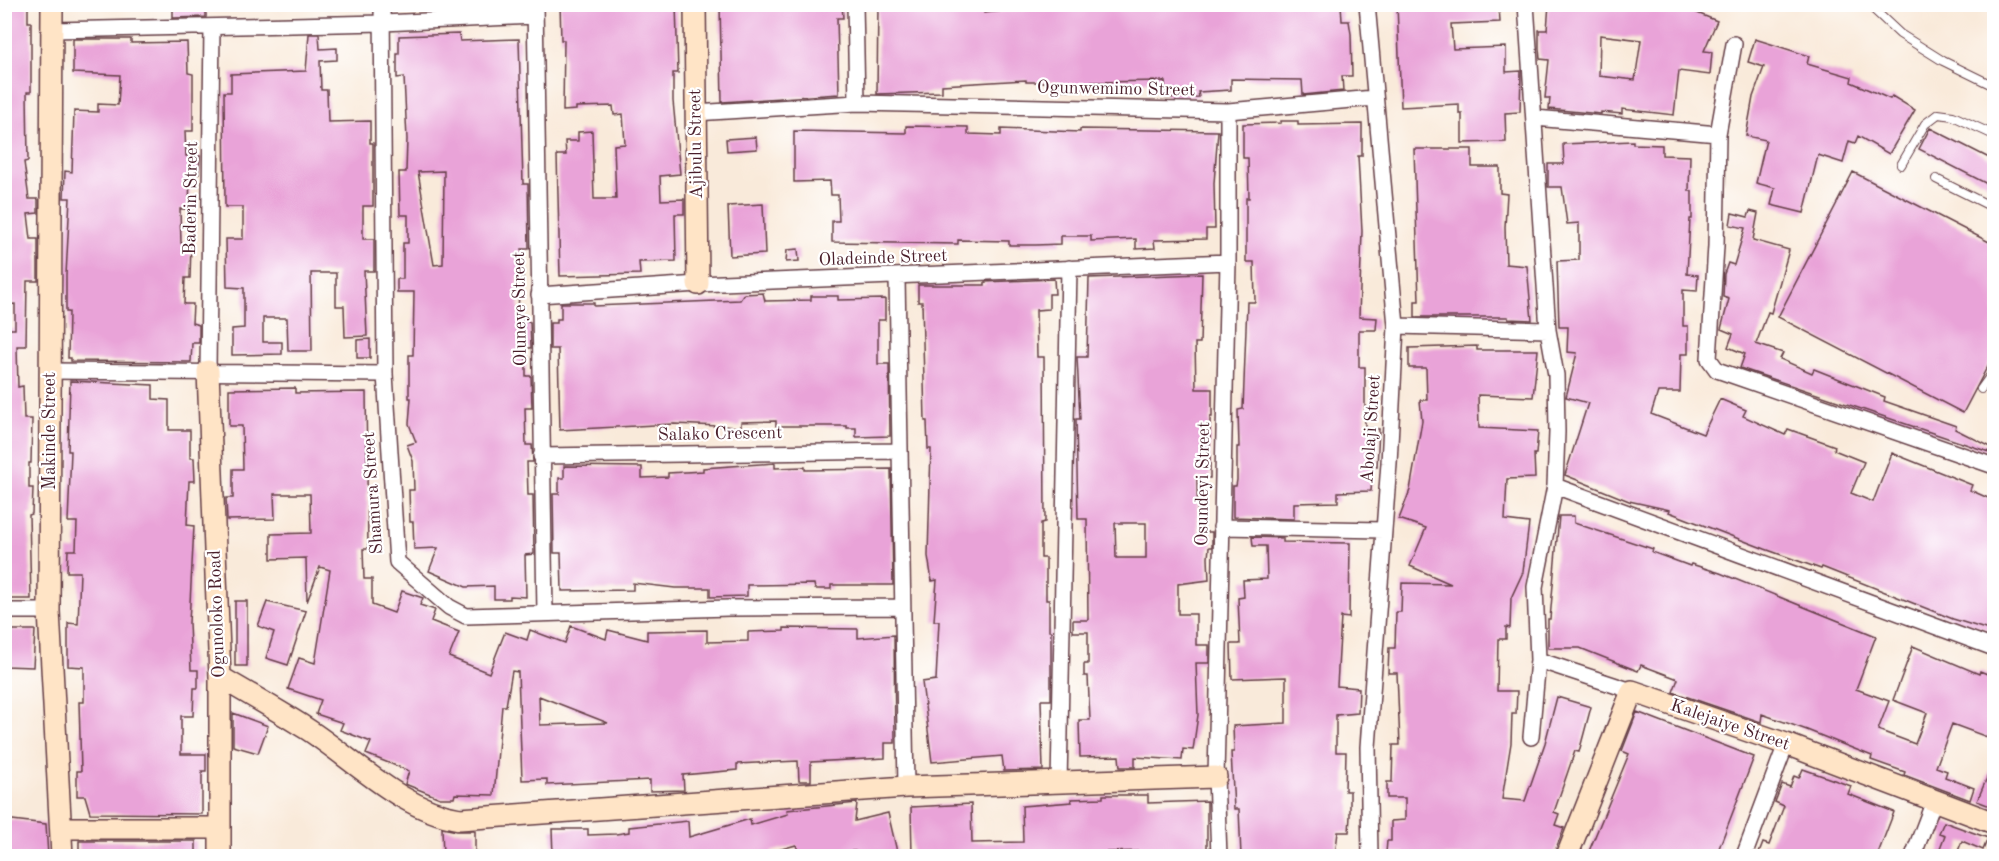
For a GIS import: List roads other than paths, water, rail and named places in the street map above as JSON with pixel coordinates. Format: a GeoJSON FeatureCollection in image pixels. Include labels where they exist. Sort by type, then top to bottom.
{"type":"FeatureCollection","features":[{"type":"Feature","properties":{"kind":"street","name":"Makinde Street"},"geometry":{"type":"LineString","coordinates":[[52,4],[50,611],[62,856]]}},
{"type":"Feature","properties":{"kind":"street","name":"Shamura Street"},"geometry":{"type":"LineString","coordinates":[[382,4],[385,374],[396,562],[449,607],[466,616],[903,607]]}},
{"type":"Feature","properties":{"kind":"street","name":"Ajibulu Street"},"geometry":{"type":"LineString","coordinates":[[694,4],[698,284]]}},
{"type":"Feature","properties":{"kind":"street"},"geometry":{"type":"LineString","coordinates":[[855,4],[857,103]]}},
{"type":"Feature","properties":{"kind":"street","name":"Abolaji Street"},"geometry":{"type":"LineString","coordinates":[[1367,4],[1396,326],[1368,747],[1370,856]]}},
{"type":"Feature","properties":{"kind":"street"},"geometry":{"type":"LineString","coordinates":[[1526,4],[1548,330],[1556,375],[1555,486],[1536,586],[1539,660],[1531,737]]}},
{"type":"Feature","properties":{"kind":"street"},"geometry":{"type":"LineString","coordinates":[[53,30],[382,23],[535,10]]}},
{"type":"Feature","properties":{"kind":"street","name":"Oluneye Street"},"geometry":{"type":"LineString","coordinates":[[535,10],[545,613]]}},
{"type":"Feature","properties":{"kind":"street","name":"Baderin Street"},"geometry":{"type":"LineString","coordinates":[[208,371],[212,27]]}},
{"type":"Feature","properties":{"kind":"street"},"geometry":{"type":"LineString","coordinates":[[1734,44],[1718,134],[1716,246],[1709,359],[1717,370],[1995,466]]}},
{"type":"Feature","properties":{"kind":"street","name":"Ogunwemimo Street"},"geometry":{"type":"LineString","coordinates":[[695,113],[857,103],[1228,111],[1374,98]]}},
{"type":"Feature","properties":{"kind":"street","name":"Osundeyi Street"},"geometry":{"type":"LineString","coordinates":[[1219,856],[1216,777],[1228,262],[1228,111]]}},
{"type":"Feature","properties":{"kind":"street"},"geometry":{"type":"LineString","coordinates":[[1535,118],[1718,134]]}},
{"type":"Feature","properties":{"kind":"street","name":"Oladeinde Street"},"geometry":{"type":"LineString","coordinates":[[540,295],[698,284],[897,278],[1228,262]]}},
{"type":"Feature","properties":{"kind":"street"},"geometry":{"type":"LineString","coordinates":[[1059,784],[1069,268]]}},
{"type":"Feature","properties":{"kind":"street"},"geometry":{"type":"LineString","coordinates":[[897,278],[906,787]]}},
{"type":"Feature","properties":{"kind":"street"},"geometry":{"type":"LineString","coordinates":[[1396,326],[1548,330]]}},
{"type":"Feature","properties":{"kind":"street"},"geometry":{"type":"LineString","coordinates":[[51,371],[385,374]]}},
{"type":"Feature","properties":{"kind":"street","name":"Ogunoloko Road"},"geometry":{"type":"LineString","coordinates":[[208,371],[220,677],[220,856]]}},
{"type":"Feature","properties":{"kind":"street","name":"Salako Crescent"},"geometry":{"type":"LineString","coordinates":[[541,456],[900,451]]}},
{"type":"Feature","properties":{"kind":"street"},"geometry":{"type":"LineString","coordinates":[[1555,486],[1995,648]]}},
{"type":"Feature","properties":{"kind":"street"},"geometry":{"type":"LineString","coordinates":[[1221,527],[1383,530]]}},
{"type":"Feature","properties":{"kind":"street"},"geometry":{"type":"LineString","coordinates":[[4,610],[50,611]]}},
{"type":"Feature","properties":{"kind":"street"},"geometry":{"type":"LineString","coordinates":[[1539,660],[1632,691],[1566,856]]}},
{"type":"Feature","properties":{"kind":"street"},"geometry":{"type":"LineString","coordinates":[[220,677],[307,729],[404,798],[439,816],[460,819],[906,787],[1059,784],[1216,777]]}},
{"type":"Feature","properties":{"kind":"street","name":"Kalejaiye Street"},"geometry":{"type":"LineString","coordinates":[[1632,691],[1786,744],[1995,823]]}},
{"type":"Feature","properties":{"kind":"street"},"geometry":{"type":"LineString","coordinates":[[1744,856],[1786,744]]}},
{"type":"Feature","properties":{"kind":"street"},"geometry":{"type":"LineString","coordinates":[[1913,856],[1934,801]]}},
{"type":"Feature","properties":{"kind":"street"},"geometry":{"type":"LineString","coordinates":[[62,828],[219,828]]}},
{"type":"Feature","properties":{"kind":"lane"},"geometry":{"type":"LineString","coordinates":[[1868,4],[1900,34],[1943,61],[1995,86]]}},
{"type":"Feature","properties":{"kind":"lane"},"geometry":{"type":"LineString","coordinates":[[1901,165],[1925,124],[1938,114],[1953,116],[1995,135]]}},
{"type":"Feature","properties":{"kind":"lane"},"geometry":{"type":"LineString","coordinates":[[1936,178],[1995,208]]}},
{"type":"Feature","properties":{"kind":"lane"},"geometry":{"type":"LineString","coordinates":[[1981,389],[1995,371]]}}]}
